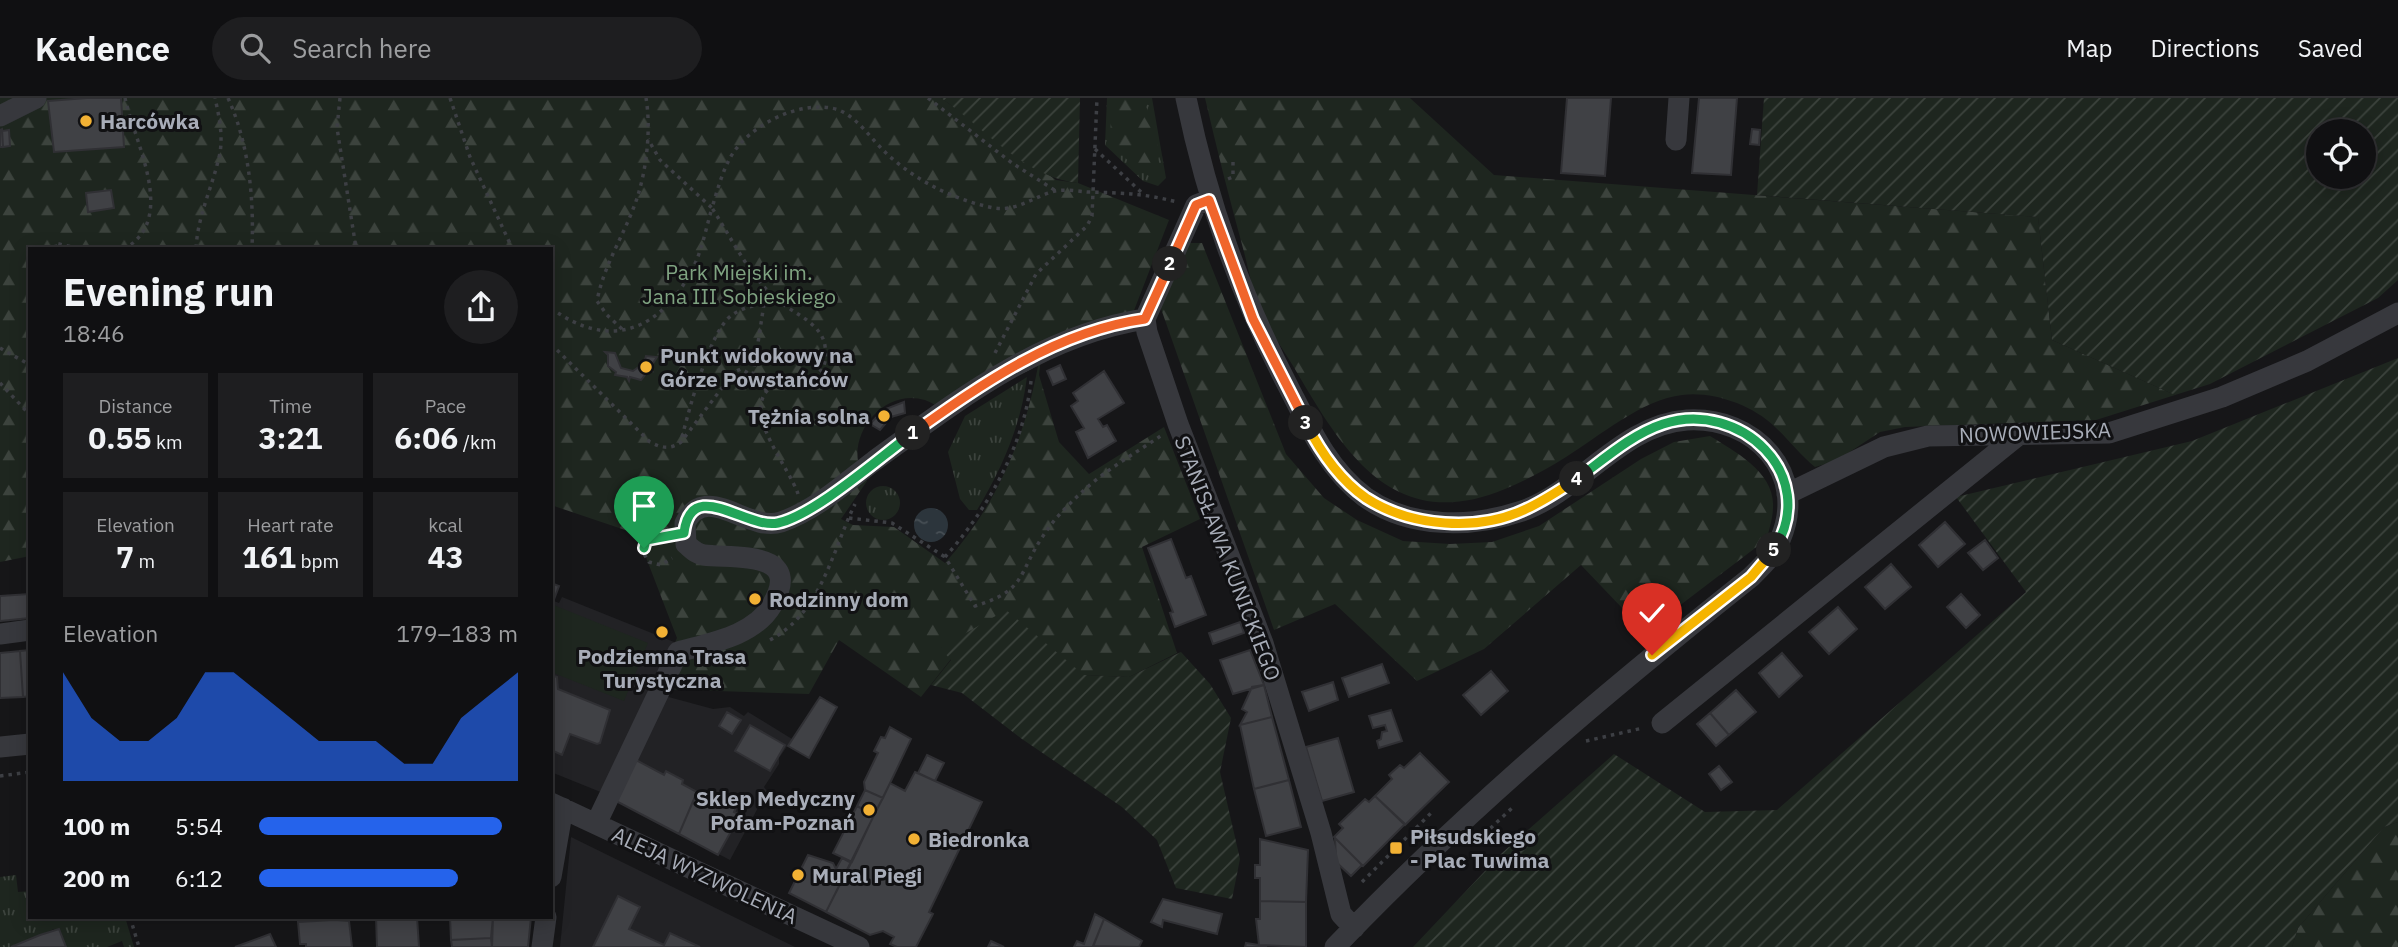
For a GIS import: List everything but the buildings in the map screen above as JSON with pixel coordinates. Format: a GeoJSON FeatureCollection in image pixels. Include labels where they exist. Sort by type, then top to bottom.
{"type":"FeatureCollection","features":[{"type":"Feature","properties":{"kind":"street"},"geometry":{"type":"LineString","coordinates":[[0,116],[36,98]]}},
{"type":"Feature","properties":{"kind":"street"},"geometry":{"type":"LineString","coordinates":[[1186,98],[1208,195],[1253,319],[1316,443],[1344,479],[1367,498],[1411,518],[1455,524],[1486,521],[1525,510],[1627,444],[1663,424],[1686,420],[1735,426],[1758,440],[1779,466],[1787,494],[1787,514],[1780,540],[1751,577],[1600,698],[1524,764],[1335,947]]}},
{"type":"Feature","properties":{"kind":"street"},"geometry":{"type":"LineString","coordinates":[[1676,140],[1679,98]]}},
{"type":"Feature","properties":{"kind":"street"},"geometry":{"type":"LineString","coordinates":[[596,824],[678,652],[717,641],[752,626],[769,610],[780,592],[778,576],[771,565],[759,558],[704,555],[685,539],[689,516],[704,506],[715,506],[763,524],[778,523],[804,512],[954,404],[1026,359],[1052,345],[1145,319],[1208,195]]}},
{"type":"Feature","properties":{"kind":"street","name":"NOWOWIEJSKA"},"geometry":{"type":"LineString","coordinates":[[1787,494],[1884,447],[1928,436],[2109,433],[2222,397],[2307,361],[2398,313]]}},
{"type":"Feature","properties":{"kind":"street","name":"STANISŁAWA KUNICKIEGO"},"geometry":{"type":"LineString","coordinates":[[1145,319],[1178,424],[1263,643],[1321,833],[1341,914],[1354,928]]}},
{"type":"Feature","properties":{"kind":"street"},"geometry":{"type":"LineString","coordinates":[[1662,723],[2021,433]]}},
{"type":"Feature","properties":{"kind":"street"},"geometry":{"type":"LineString","coordinates":[[0,634],[28,630]]}},
{"type":"Feature","properties":{"kind":"street"},"geometry":{"type":"LineString","coordinates":[[0,747],[28,744]]}},
{"type":"Feature","properties":{"kind":"street"},"geometry":{"type":"LineString","coordinates":[[553,853],[557,806]]}},
{"type":"Feature","properties":{"kind":"street","name":"ALEJA WYZWOLENIA"},"geometry":{"type":"LineString","coordinates":[[557,806],[859,947]]}},
{"type":"Feature","properties":{"kind":"street"},"geometry":{"type":"LineString","coordinates":[[542,947],[546,919]]}},
{"type":"Feature","properties":{"kind":"path"},"geometry":{"type":"LineString","coordinates":[[125,98],[152,203],[145,233],[127,247]]}},
{"type":"Feature","properties":{"kind":"path"},"geometry":{"type":"LineString","coordinates":[[196,247],[203,202],[220,151],[220,122],[215,98]]}},
{"type":"Feature","properties":{"kind":"path"},"geometry":{"type":"LineString","coordinates":[[228,98],[243,134],[251,204],[252,247]]}},
{"type":"Feature","properties":{"kind":"path"},"geometry":{"type":"LineString","coordinates":[[340,98],[337,128],[356,247]]}},
{"type":"Feature","properties":{"kind":"path"},"geometry":{"type":"LineString","coordinates":[[450,98],[470,157],[512,247]]}},
{"type":"Feature","properties":{"kind":"path"},"geometry":{"type":"LineString","coordinates":[[623,329],[607,315],[597,301],[600,285],[638,195],[648,139],[646,98]]}},
{"type":"Feature","properties":{"kind":"path"},"geometry":{"type":"LineString","coordinates":[[928,98],[1012,163],[1056,191]]}},
{"type":"Feature","properties":{"kind":"path"},"geometry":{"type":"LineString","coordinates":[[992,358],[1036,274],[1087,226],[1094,192],[1097,98]]}},
{"type":"Feature","properties":{"kind":"path"},"geometry":{"type":"LineString","coordinates":[[553,309],[592,331],[623,329],[658,314],[679,292],[693,267],[731,156],[756,128],[797,108],[820,105],[839,110],[857,122],[888,155],[925,182],[970,202],[999,209],[1026,204],[1056,191],[1208,195],[1233,177],[1233,160]]}},
{"type":"Feature","properties":{"kind":"path"},"geometry":{"type":"LineString","coordinates":[[648,139],[660,160],[712,208],[737,248],[779,302],[817,330],[823,339],[825,347],[821,367],[805,381],[778,384],[767,391],[760,406],[766,434],[790,473],[804,512]]}},
{"type":"Feature","properties":{"kind":"path"},"geometry":{"type":"LineString","coordinates":[[1095,149],[1141,192]]}},
{"type":"Feature","properties":{"kind":"path"},"geometry":{"type":"LineString","coordinates":[[56,247],[55,243],[72,247]]}},
{"type":"Feature","properties":{"kind":"path"},"geometry":{"type":"LineString","coordinates":[[681,442],[692,398],[723,324],[740,310],[779,302]]}},
{"type":"Feature","properties":{"kind":"path"},"geometry":{"type":"LineString","coordinates":[[753,376],[764,304]]}},
{"type":"Feature","properties":{"kind":"path"},"geometry":{"type":"LineString","coordinates":[[553,346],[650,442],[661,447],[674,447],[681,442],[734,372],[741,369],[753,376],[767,391]]}},
{"type":"Feature","properties":{"kind":"path"},"geometry":{"type":"LineString","coordinates":[[0,348],[28,364]]}},
{"type":"Feature","properties":{"kind":"path"},"geometry":{"type":"LineString","coordinates":[[945,557],[981,511],[1016,441],[1029,397],[1031,377],[1026,359]]}},
{"type":"Feature","properties":{"kind":"path"},"geometry":{"type":"LineString","coordinates":[[0,383],[28,413]]}},
{"type":"Feature","properties":{"kind":"path"},"geometry":{"type":"LineString","coordinates":[[849,518],[891,523],[945,557],[975,606],[990,601],[1021,580],[1044,534],[1084,489],[1178,424]]}},
{"type":"Feature","properties":{"kind":"path"},"geometry":{"type":"LineString","coordinates":[[685,539],[661,565],[649,562],[644,554],[646,540],[685,539]]}},
{"type":"Feature","properties":{"kind":"path"},"geometry":{"type":"LineString","coordinates":[[1577,743],[1662,723]]}},
{"type":"Feature","properties":{"kind":"path"},"geometry":{"type":"LineString","coordinates":[[0,776],[28,772]]}},
{"type":"Feature","properties":{"kind":"path"},"geometry":{"type":"LineString","coordinates":[[1362,882],[1433,811]]}},
{"type":"Feature","properties":{"kind":"path"},"geometry":{"type":"LineString","coordinates":[[131,919],[139,947]]}},
{"type":"Feature","properties":{"kind":"shaded area"},"geometry":{"type":"Polygon","coordinates":[[[553,584],[559,586],[554,601],[559,603],[562,597],[674,642],[603,793],[553,773],[553,584]]]}},
{"type":"Feature","properties":{"kind":"shaded area"},"geometry":{"type":"Polygon","coordinates":[[[665,696],[713,709],[730,707],[744,716],[748,712],[792,739],[764,787],[767,791],[730,860],[614,800],[665,696]]]}},
{"type":"Feature","properties":{"kind":"shaded area"},"geometry":{"type":"Polygon","coordinates":[[[571,837],[795,947],[560,947],[571,837]]]}},
{"type":"Feature","properties":{"kind":"green space","name":"Park Miejski im. Jana III Sobieskiego"},"geometry":{"type":"Polygon","coordinates":[[[0,98],[941,98],[1056,180],[1078,183],[1169,220],[1128,326],[1041,357],[1039,375],[1059,442],[1089,474],[1164,427],[1200,519],[1142,547],[1177,653],[1129,677],[1084,675],[941,647],[951,659],[921,697],[839,640],[809,694],[654,689],[677,638],[637,534],[553,506],[553,247],[28,247],[28,556],[0,562],[0,98]],[[1038,366],[944,411],[925,400],[908,398],[893,402],[879,410],[868,422],[861,436],[859,467],[867,481],[841,519],[853,525],[894,527],[945,563],[979,519],[993,495],[1025,420],[1038,366]]]}},
{"type":"Feature","properties":{"kind":"green space"},"geometry":{"type":"Polygon","coordinates":[[[941,98],[1080,98],[1078,183],[1058,179],[1022,161],[941,98]]]}},
{"type":"Feature","properties":{"kind":"green space"},"geometry":{"type":"Polygon","coordinates":[[[1107,98],[1152,98],[1166,178],[1158,186],[1143,181],[1105,145],[1107,98]]]}},
{"type":"Feature","properties":{"kind":"green space"},"geometry":{"type":"Polygon","coordinates":[[[1123,98],[1142,98],[1146,107],[1158,145],[1156,174],[1149,176],[1139,169],[1115,143],[1111,121],[1123,98]]]}},
{"type":"Feature","properties":{"kind":"green space"},"geometry":{"type":"Polygon","coordinates":[[[1205,98],[1410,98],[1494,175],[2038,217],[2052,340],[2175,395],[2096,420],[1905,427],[1880,432],[1836,461],[1815,467],[1774,426],[1755,412],[1719,398],[1682,395],[1667,398],[1637,411],[1551,466],[1505,489],[1468,500],[1436,502],[1407,495],[1382,482],[1359,462],[1339,438],[1266,322],[1252,282],[1205,98]]]}},
{"type":"Feature","properties":{"kind":"green space"},"geometry":{"type":"Polygon","coordinates":[[[1764,98],[2398,98],[2398,280],[2378,298],[2210,384],[2175,395],[2052,340],[2038,217],[1757,195],[1764,98]]]}},
{"type":"Feature","properties":{"kind":"green space"},"geometry":{"type":"Polygon","coordinates":[[[1189,243],[1202,243],[1286,454],[1324,498],[1357,520],[1403,541],[1450,544],[1492,542],[1539,526],[1641,459],[1674,442],[1710,436],[1751,464],[1767,483],[1773,507],[1767,539],[1645,632],[1581,565],[1484,649],[1417,681],[1335,604],[1274,630],[1159,303],[1189,243]]]}},
{"type":"Feature","properties":{"kind":"green space"},"geometry":{"type":"Polygon","coordinates":[[[2398,358],[2398,822],[2384,827],[2298,928],[2292,947],[1413,947],[1502,853],[1614,754],[1705,812],[1777,810],[2026,592],[1956,497],[2192,441],[2398,358]]]}},
{"type":"Feature","properties":{"kind":"green space"},"geometry":{"type":"Polygon","coordinates":[[[1027,377],[1020,412],[1002,463],[977,510],[969,510],[960,499],[948,452],[965,416],[1027,377]]]}},
{"type":"Feature","properties":{"kind":"green space"},"geometry":{"type":"Polygon","coordinates":[[[883,486],[895,491],[900,503],[895,515],[883,520],[871,515],[866,503],[871,491],[883,486]]]}},
{"type":"Feature","properties":{"kind":"green space"},"geometry":{"type":"Polygon","coordinates":[[[553,605],[648,643],[624,701],[553,673],[553,605]]]}},
{"type":"Feature","properties":{"kind":"green space"},"geometry":{"type":"Polygon","coordinates":[[[1006,610],[1084,675],[1129,677],[1181,652],[1210,684],[1231,718],[1220,772],[1240,859],[1232,899],[1176,888],[1157,840],[1122,807],[1022,739],[962,693],[931,685],[951,660],[940,648],[1006,610]]]}},
{"type":"Feature","properties":{"kind":"green space"},"geometry":{"type":"Polygon","coordinates":[[[2398,822],[2398,947],[2292,947],[2298,928],[2384,827],[2398,822]]]}},
{"type":"Feature","properties":{"kind":"green space"},"geometry":{"type":"Polygon","coordinates":[[[16,875],[18,892],[28,891],[28,919],[126,919],[134,947],[124,947],[122,941],[107,947],[62,947],[54,929],[12,947],[0,947],[0,877],[16,875]]]}},
{"type":"Feature","properties":{"kind":"water"},"geometry":{"type":"Polygon","coordinates":[[[931,508],[943,513],[948,525],[943,537],[931,542],[919,537],[914,525],[919,513],[931,508]]]}},
{"type":"Feature","properties":{"kind":"place","name":"Harcówka"},"geometry":{"type":"Point","coordinates":[86,121]}},
{"type":"Feature","properties":{"kind":"place","name":"Punkt widokowy na Górze Powstańców"},"geometry":{"type":"Point","coordinates":[646,367]}},
{"type":"Feature","properties":{"kind":"place","name":"Tężnia solna"},"geometry":{"type":"Point","coordinates":[884,416]}},
{"type":"Feature","properties":{"kind":"place","name":"Rodzinny dom"},"geometry":{"type":"Point","coordinates":[755,599]}},
{"type":"Feature","properties":{"kind":"place","name":"Podziemna Trasa Turystyczna"},"geometry":{"type":"Point","coordinates":[662,632]}},
{"type":"Feature","properties":{"kind":"place","name":"Sklep Medyczny Pofam-Poznań"},"geometry":{"type":"Point","coordinates":[869,810]}},
{"type":"Feature","properties":{"kind":"place","name":"Biedronka"},"geometry":{"type":"Point","coordinates":[914,839]}},
{"type":"Feature","properties":{"kind":"place","name":"Piłsudskiego - Plac Tuwima"},"geometry":{"type":"Point","coordinates":[1396,848]}},
{"type":"Feature","properties":{"kind":"place","name":"Mural Piegi"},"geometry":{"type":"Point","coordinates":[798,875]}},
{"type":"Feature","properties":{"kind":"route"},"geometry":{"type":"LineString","coordinates":[[644,548],[646,540],[684,533],[689,516],[694,510],[704,506],[715,506],[763,524],[778,523],[804,512],[973,391],[1026,359],[1052,345],[1115,325],[1145,319],[1196,205],[1209,200],[1253,319],[1316,443],[1344,479],[1367,498],[1411,518],[1455,524],[1486,521],[1525,510],[1663,424],[1686,420],[1711,421],[1735,426],[1758,440],[1779,466],[1787,494],[1787,514],[1780,540],[1767,561],[1751,577],[1652,655]]}}]}
